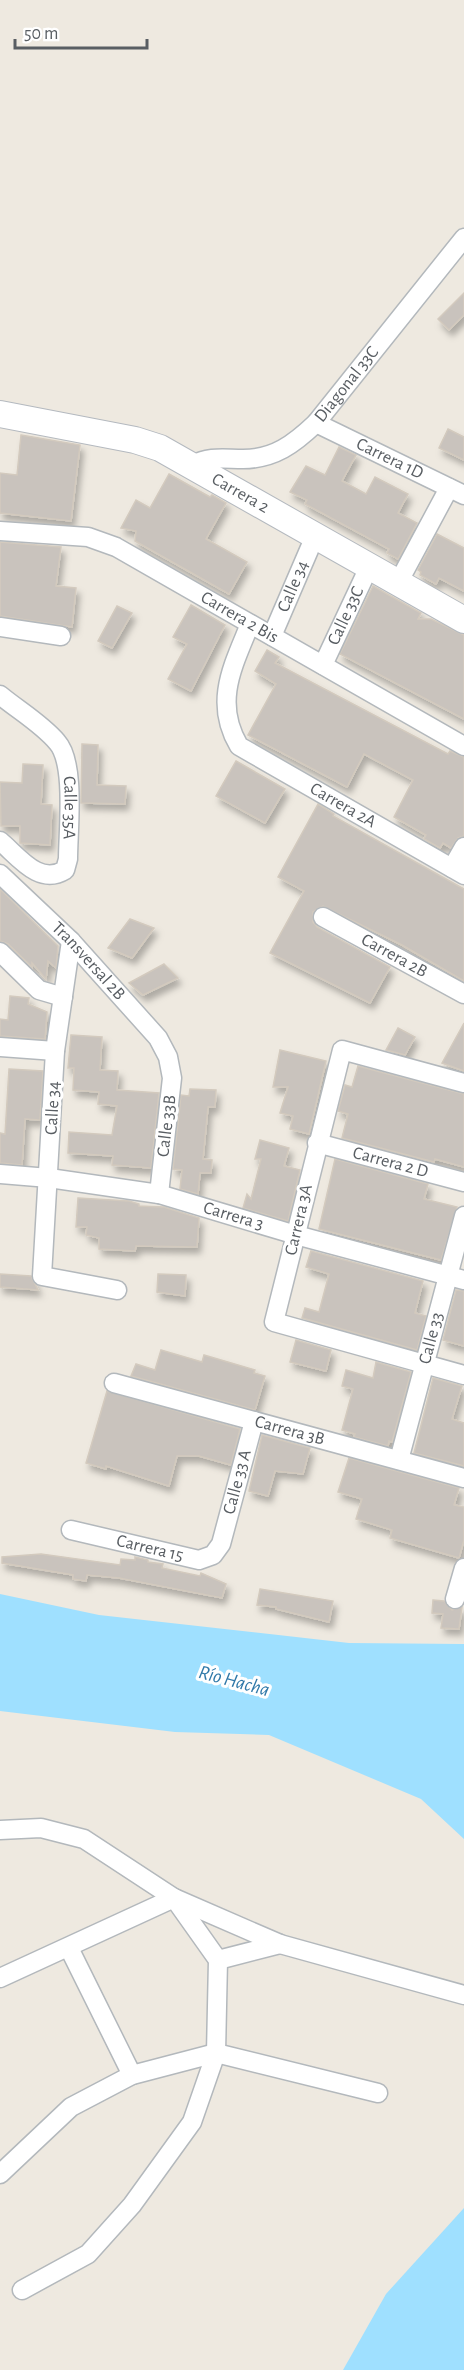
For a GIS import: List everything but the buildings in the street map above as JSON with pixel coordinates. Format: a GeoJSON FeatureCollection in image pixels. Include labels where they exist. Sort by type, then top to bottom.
{"type":"FeatureCollection","features":[{"type":"Feature","properties":{"kind":"street","name":"Diagonal 33C"},"geometry":{"type":"LineString","coordinates":[[193,465],[213,458],[266,457],[292,445],[316,423],[464,238]]}},
{"type":"Feature","properties":{"kind":"street","name":"Carrera 2"},"geometry":{"type":"LineString","coordinates":[[0,414],[135,440],[160,447],[464,620]]}},
{"type":"Feature","properties":{"kind":"street","name":"Carrera 1D"},"geometry":{"type":"LineString","coordinates":[[316,423],[457,492]]}},
{"type":"Feature","properties":{"kind":"street"},"geometry":{"type":"LineString","coordinates":[[398,583],[457,492]]}},
{"type":"Feature","properties":{"kind":"street","name":"Carrera 2 Bis"},"geometry":{"type":"LineString","coordinates":[[0,531],[88,537],[116,547],[464,746]]}},
{"type":"Feature","properties":{"kind":"street","name":"Calle 34"},"geometry":{"type":"LineString","coordinates":[[272,636],[315,536]]}},
{"type":"Feature","properties":{"kind":"street","name":"Calle 33C"},"geometry":{"type":"LineString","coordinates":[[323,665],[369,567]]}},
{"type":"Feature","properties":{"kind":"street","name":"Carrera 2A"},"geometry":{"type":"LineString","coordinates":[[250,624],[228,679],[225,712],[229,729],[239,746],[458,871]]}},
{"type":"Feature","properties":{"kind":"street"},"geometry":{"type":"LineString","coordinates":[[0,627],[61,636]]}},
{"type":"Feature","properties":{"kind":"street","name":"Calle 35A"},"geometry":{"type":"LineString","coordinates":[[0,695],[57,742],[64,754],[68,770],[66,870],[57,875],[47,876],[35,872],[0,841]]}},
{"type":"Feature","properties":{"kind":"street"},"geometry":{"type":"LineString","coordinates":[[458,871],[464,847]]}},
{"type":"Feature","properties":{"kind":"street","name":"Transversal 2B"},"geometry":{"type":"LineString","coordinates":[[0,874],[70,941],[158,1038],[168,1057]]}},
{"type":"Feature","properties":{"kind":"street","name":"Carrera 2B"},"geometry":{"type":"LineString","coordinates":[[323,917],[464,994]]}},
{"type":"Feature","properties":{"kind":"street","name":"Calle 34"},"geometry":{"type":"LineString","coordinates":[[70,941],[55,1051],[42,1276],[117,1290]]}},
{"type":"Feature","properties":{"kind":"street"},"geometry":{"type":"LineString","coordinates":[[0,952],[39,990],[63,997]]}},
{"type":"Feature","properties":{"kind":"street"},"geometry":{"type":"LineString","coordinates":[[0,1047],[55,1051]]}},
{"type":"Feature","properties":{"kind":"street","name":"Carrera 3A"},"geometry":{"type":"LineString","coordinates":[[464,1083],[342,1050],[274,1323],[464,1375]]}},
{"type":"Feature","properties":{"kind":"street","name":"Calle 33B"},"geometry":{"type":"LineString","coordinates":[[159,1194],[172,1078],[168,1057]]}},
{"type":"Feature","properties":{"kind":"street","name":"Carrera 2 D"},"geometry":{"type":"LineString","coordinates":[[317,1143],[464,1182]]}},
{"type":"Feature","properties":{"kind":"street","name":"Carrera 3"},"geometry":{"type":"LineString","coordinates":[[0,1174],[49,1178],[159,1194],[296,1235],[456,1278]]}},
{"type":"Feature","properties":{"kind":"street","name":"Calle 33"},"geometry":{"type":"LineString","coordinates":[[399,1460],[423,1363],[456,1278],[464,1216]]}},
{"type":"Feature","properties":{"kind":"street","name":"Carrera 3B"},"geometry":{"type":"LineString","coordinates":[[114,1383],[464,1478]]}},
{"type":"Feature","properties":{"kind":"street","name":"Calle 33 A"},"geometry":{"type":"LineString","coordinates":[[221,1544],[254,1421]]}},
{"type":"Feature","properties":{"kind":"street","name":"Carrera 15"},"geometry":{"type":"LineString","coordinates":[[71,1530],[199,1560],[213,1555],[221,1544]]}},
{"type":"Feature","properties":{"kind":"street"},"geometry":{"type":"LineString","coordinates":[[455,1599],[464,1568]]}},
{"type":"Feature","properties":{"kind":"street"},"geometry":{"type":"LineString","coordinates":[[0,1830],[41,1828],[84,1839],[174,1898],[280,1944],[464,1995]]}},
{"type":"Feature","properties":{"kind":"street"},"geometry":{"type":"LineString","coordinates":[[0,1978],[174,1898]]}},
{"type":"Feature","properties":{"kind":"street"},"geometry":{"type":"LineString","coordinates":[[22,2290],[88,2254],[132,2205],[192,2122],[216,2053],[218,1960],[174,1898]]}},
{"type":"Feature","properties":{"kind":"street"},"geometry":{"type":"LineString","coordinates":[[218,1960],[280,1944]]}},
{"type":"Feature","properties":{"kind":"street"},"geometry":{"type":"LineString","coordinates":[[69,1948],[132,2075]]}},
{"type":"Feature","properties":{"kind":"street"},"geometry":{"type":"LineString","coordinates":[[0,2174],[71,2107],[132,2075],[216,2053],[378,2092]]}},
{"type":"Feature","properties":{"kind":"water","name":"Río Hacha"},"geometry":{"type":"Polygon","coordinates":[[[0,1594],[99,1615],[349,1643],[464,1644],[464,1839],[421,1799],[269,1735],[175,1732],[0,1711],[0,1594]]]}},
{"type":"Feature","properties":{"kind":"water"},"geometry":{"type":"Polygon","coordinates":[[[464,2208],[464,2370],[343,2370],[386,2294],[464,2208]]]}}]}
